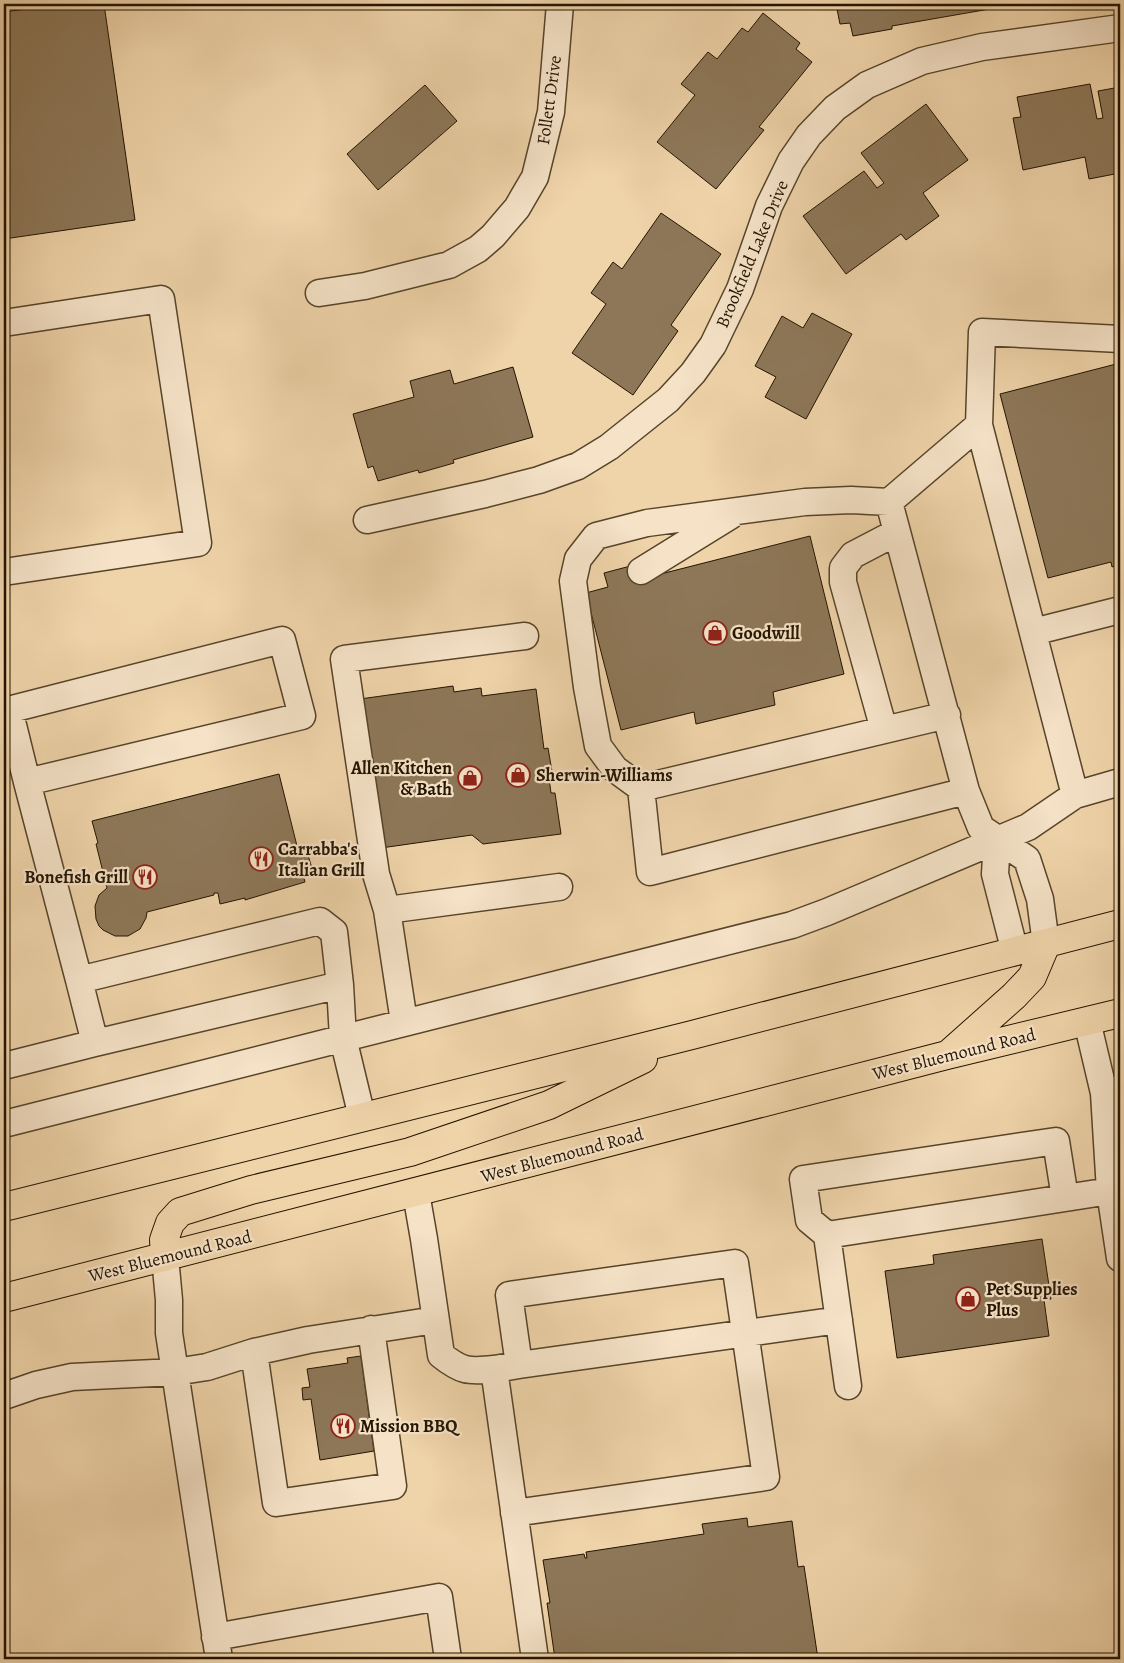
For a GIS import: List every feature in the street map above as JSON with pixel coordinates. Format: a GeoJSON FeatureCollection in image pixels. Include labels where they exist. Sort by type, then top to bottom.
{"type":"FeatureCollection","features":[{"type":"Feature","properties":{"kind":"main road"},"geometry":{"type":"LineString","coordinates":[[4,1207],[692,1035],[1120,924]]}},
{"type":"Feature","properties":{"kind":"main road"},"geometry":{"type":"LineString","coordinates":[[946,1056],[1014,996],[1032,977],[1046,944]]}},
{"type":"Feature","properties":{"kind":"main road","name":"West Bluemound Road"},"geometry":{"type":"LineString","coordinates":[[4,1298],[1120,1013]]}},
{"type":"Feature","properties":{"kind":"main road"},"geometry":{"type":"LineString","coordinates":[[165,1258],[164,1240],[170,1223],[180,1212],[252,1190],[410,1152],[548,1105],[692,1035]]}},
{"type":"Feature","properties":{"kind":"street","name":"Follett Drive"},"geometry":{"type":"LineString","coordinates":[[319,293],[365,286],[449,265],[478,250],[517,208],[535,177],[551,112],[560,4]]}},
{"type":"Feature","properties":{"kind":"street","name":"Brookfield Lake Drive"},"geometry":{"type":"LineString","coordinates":[[367,520],[485,494],[539,480],[578,466],[609,448],[668,400],[693,373],[713,346],[740,289],[769,206],[791,161],[809,135],[835,108],[867,84],[922,61],[982,47],[1120,28]]}},
{"type":"Feature","properties":{"kind":"street"},"geometry":{"type":"LineString","coordinates":[[4,323],[161,299],[198,543],[4,572]]}},
{"type":"Feature","properties":{"kind":"street"},"geometry":{"type":"LineString","coordinates":[[1075,795],[979,424],[982,332],[1120,339]]}},
{"type":"Feature","properties":{"kind":"street"},"geometry":{"type":"LineString","coordinates":[[966,791],[650,872],[641,788],[615,769],[598,746],[587,687],[573,581],[578,559],[596,536],[647,523],[805,502],[851,500],[889,502],[979,424]]}},
{"type":"Feature","properties":{"kind":"street"},"geometry":{"type":"LineString","coordinates":[[889,502],[966,791],[981,828],[1027,859],[1040,899],[1046,944]]}},
{"type":"Feature","properties":{"kind":"street"},"geometry":{"type":"LineString","coordinates":[[641,571],[738,511]]}},
{"type":"Feature","properties":{"kind":"street"},"geometry":{"type":"LineString","coordinates":[[884,730],[843,582],[843,568],[853,555],[897,532]]}},
{"type":"Feature","properties":{"kind":"street"},"geometry":{"type":"LineString","coordinates":[[1033,632],[1120,610]]}},
{"type":"Feature","properties":{"kind":"street"},"geometry":{"type":"LineString","coordinates":[[404,1022],[387,910],[376,874],[344,659],[525,636]]}},
{"type":"Feature","properties":{"kind":"street"},"geometry":{"type":"LineString","coordinates":[[27,782],[302,716],[282,640],[6,710],[96,1043]]}},
{"type":"Feature","properties":{"kind":"street"},"geometry":{"type":"LineString","coordinates":[[641,788],[947,716]]}},
{"type":"Feature","properties":{"kind":"street"},"geometry":{"type":"LineString","coordinates":[[4,1124],[792,925],[827,912],[1028,826],[1075,795],[1120,782]]}},
{"type":"Feature","properties":{"kind":"street"},"geometry":{"type":"LineString","coordinates":[[998,839],[996,874],[1015,952]]}},
{"type":"Feature","properties":{"kind":"street"},"geometry":{"type":"LineString","coordinates":[[387,910],[559,886]]}},
{"type":"Feature","properties":{"kind":"street"},"geometry":{"type":"LineString","coordinates":[[79,980],[320,921],[334,932],[343,1038],[362,1116]]}},
{"type":"Feature","properties":{"kind":"street"},"geometry":{"type":"LineString","coordinates":[[4,1066],[340,985]]}},
{"type":"Feature","properties":{"kind":"street"},"geometry":{"type":"LineString","coordinates":[[1087,1021],[1112,1091],[1110,1191],[1120,1258]]}},
{"type":"Feature","properties":{"kind":"street"},"geometry":{"type":"LineString","coordinates":[[848,1386],[827,1235],[809,1220],[803,1179],[1056,1141],[1065,1198]]}},
{"type":"Feature","properties":{"kind":"street"},"geometry":{"type":"LineString","coordinates":[[827,1235],[1110,1191]]}},
{"type":"Feature","properties":{"kind":"street"},"geometry":{"type":"LineString","coordinates":[[416,1193],[440,1355],[455,1366],[472,1371],[494,1369],[839,1320]]}},
{"type":"Feature","properties":{"kind":"street"},"geometry":{"type":"LineString","coordinates":[[165,1258],[169,1300],[169,1333],[217,1648],[439,1598],[448,1659]]}},
{"type":"Feature","properties":{"kind":"street"},"geometry":{"type":"LineString","coordinates":[[514,1513],[766,1477],[735,1263],[509,1296],[519,1365]]}},
{"type":"Feature","properties":{"kind":"street"},"geometry":{"type":"LineString","coordinates":[[4,1396],[36,1385],[72,1377],[175,1372],[308,1340],[435,1320]]}},
{"type":"Feature","properties":{"kind":"street"},"geometry":{"type":"LineString","coordinates":[[254,1352],[276,1503],[393,1486],[371,1329]]}},
{"type":"Feature","properties":{"kind":"street"},"geometry":{"type":"LineString","coordinates":[[494,1369],[536,1659]]}},
{"type":"Feature","properties":{"kind":"building"},"geometry":{"type":"Polygon","coordinates":[[[62,4],[104,4],[135,220],[4,239],[4,12],[62,4]]]}},
{"type":"Feature","properties":{"kind":"building"},"geometry":{"type":"Polygon","coordinates":[[[836,4],[1007,4],[1007,6],[892,26],[892,29],[853,36],[850,23],[840,24],[836,4]]]}},
{"type":"Feature","properties":{"kind":"building"},"geometry":{"type":"Polygon","coordinates":[[[763,13],[800,43],[796,49],[812,62],[759,127],[764,130],[716,189],[657,142],[695,95],[681,84],[708,52],[717,59],[742,28],[748,32],[763,13]]]}},
{"type":"Feature","properties":{"kind":"building"},"geometry":{"type":"Polygon","coordinates":[[[1090,84],[1097,119],[1103,118],[1098,91],[1120,87],[1120,173],[1089,179],[1085,157],[1023,170],[1013,118],[1021,117],[1017,97],[1090,84]]]}},
{"type":"Feature","properties":{"kind":"building"},"geometry":{"type":"Polygon","coordinates":[[[425,85],[457,121],[378,190],[347,154],[425,85]]]}},
{"type":"Feature","properties":{"kind":"building"},"geometry":{"type":"Polygon","coordinates":[[[926,104],[968,160],[923,193],[939,216],[906,240],[901,234],[846,274],[803,216],[864,171],[877,188],[884,183],[861,153],[926,104]]]}},
{"type":"Feature","properties":{"kind":"building"},"geometry":{"type":"Polygon","coordinates":[[[661,213],[721,254],[671,325],[678,331],[633,395],[572,353],[606,304],[591,293],[613,262],[622,269],[661,213]]]}},
{"type":"Feature","properties":{"kind":"building"},"geometry":{"type":"Polygon","coordinates":[[[812,313],[852,334],[806,419],[765,397],[776,377],[755,366],[782,316],[803,328],[812,313]]]}},
{"type":"Feature","properties":{"kind":"building"},"geometry":{"type":"Polygon","coordinates":[[[1120,363],[1120,564],[1112,567],[1111,562],[1048,578],[1000,394],[1120,363]]]}},
{"type":"Feature","properties":{"kind":"building"},"geometry":{"type":"Polygon","coordinates":[[[513,367],[533,437],[453,460],[454,463],[419,473],[418,470],[378,481],[373,466],[368,468],[353,414],[414,397],[410,381],[450,370],[454,384],[513,367]]]}},
{"type":"Feature","properties":{"kind":"building","name":"Goodwill"},"geometry":{"type":"Polygon","coordinates":[[[810,536],[844,674],[773,692],[775,705],[696,724],[694,712],[621,730],[586,593],[608,587],[604,573],[638,564],[645,578],[810,536]]]}},
{"type":"Feature","properties":{"kind":"building"},"geometry":{"type":"Polygon","coordinates":[[[453,686],[454,692],[481,688],[482,696],[536,689],[544,749],[548,748],[553,777],[549,778],[551,793],[555,793],[561,834],[483,844],[472,835],[381,848],[360,699],[453,686]]]}},
{"type":"Feature","properties":{"kind":"building"},"geometry":{"type":"Polygon","coordinates":[[[279,774],[299,854],[307,852],[312,868],[302,871],[305,882],[245,900],[245,898],[220,904],[218,893],[214,893],[214,895],[147,912],[140,929],[128,936],[115,936],[99,926],[96,919],[95,906],[99,895],[107,888],[92,821],[279,774]]]}},
{"type":"Feature","properties":{"kind":"building","name":"Pet Supplies Plus"},"geometry":{"type":"Polygon","coordinates":[[[1042,1239],[1051,1299],[1044,1300],[1049,1336],[897,1358],[885,1271],[934,1264],[933,1255],[1042,1239]]]}},
{"type":"Feature","properties":{"kind":"building","name":"Mission BBQ"},"geometry":{"type":"Polygon","coordinates":[[[361,1356],[374,1451],[320,1460],[311,1399],[303,1400],[302,1388],[310,1387],[307,1369],[348,1363],[347,1358],[361,1356]]]}},
{"type":"Feature","properties":{"kind":"building"},"geometry":{"type":"Polygon","coordinates":[[[747,1518],[748,1527],[792,1521],[798,1567],[804,1566],[818,1659],[555,1659],[547,1603],[550,1603],[543,1560],[584,1554],[585,1558],[587,1558],[586,1552],[704,1534],[702,1524],[747,1518]]]}},
{"type":"Feature","properties":{"kind":"place","name":"Goodwill"},"geometry":{"type":"Point","coordinates":[715,633]}},
{"type":"Feature","properties":{"kind":"place","name":"Sherwin-Williams"},"geometry":{"type":"Point","coordinates":[518,775]}},
{"type":"Feature","properties":{"kind":"place","name":"Allen Kitchen & Bath"},"geometry":{"type":"Point","coordinates":[470,778]}},
{"type":"Feature","properties":{"kind":"place","name":"Carrabba's Italian Grill"},"geometry":{"type":"Point","coordinates":[261,859]}},
{"type":"Feature","properties":{"kind":"place","name":"Bonefish Grill"},"geometry":{"type":"Point","coordinates":[145,877]}},
{"type":"Feature","properties":{"kind":"place","name":"Pet Supplies Plus"},"geometry":{"type":"Point","coordinates":[968,1299]}},
{"type":"Feature","properties":{"kind":"place","name":"Mission BBQ"},"geometry":{"type":"Point","coordinates":[343,1426]}}]}
